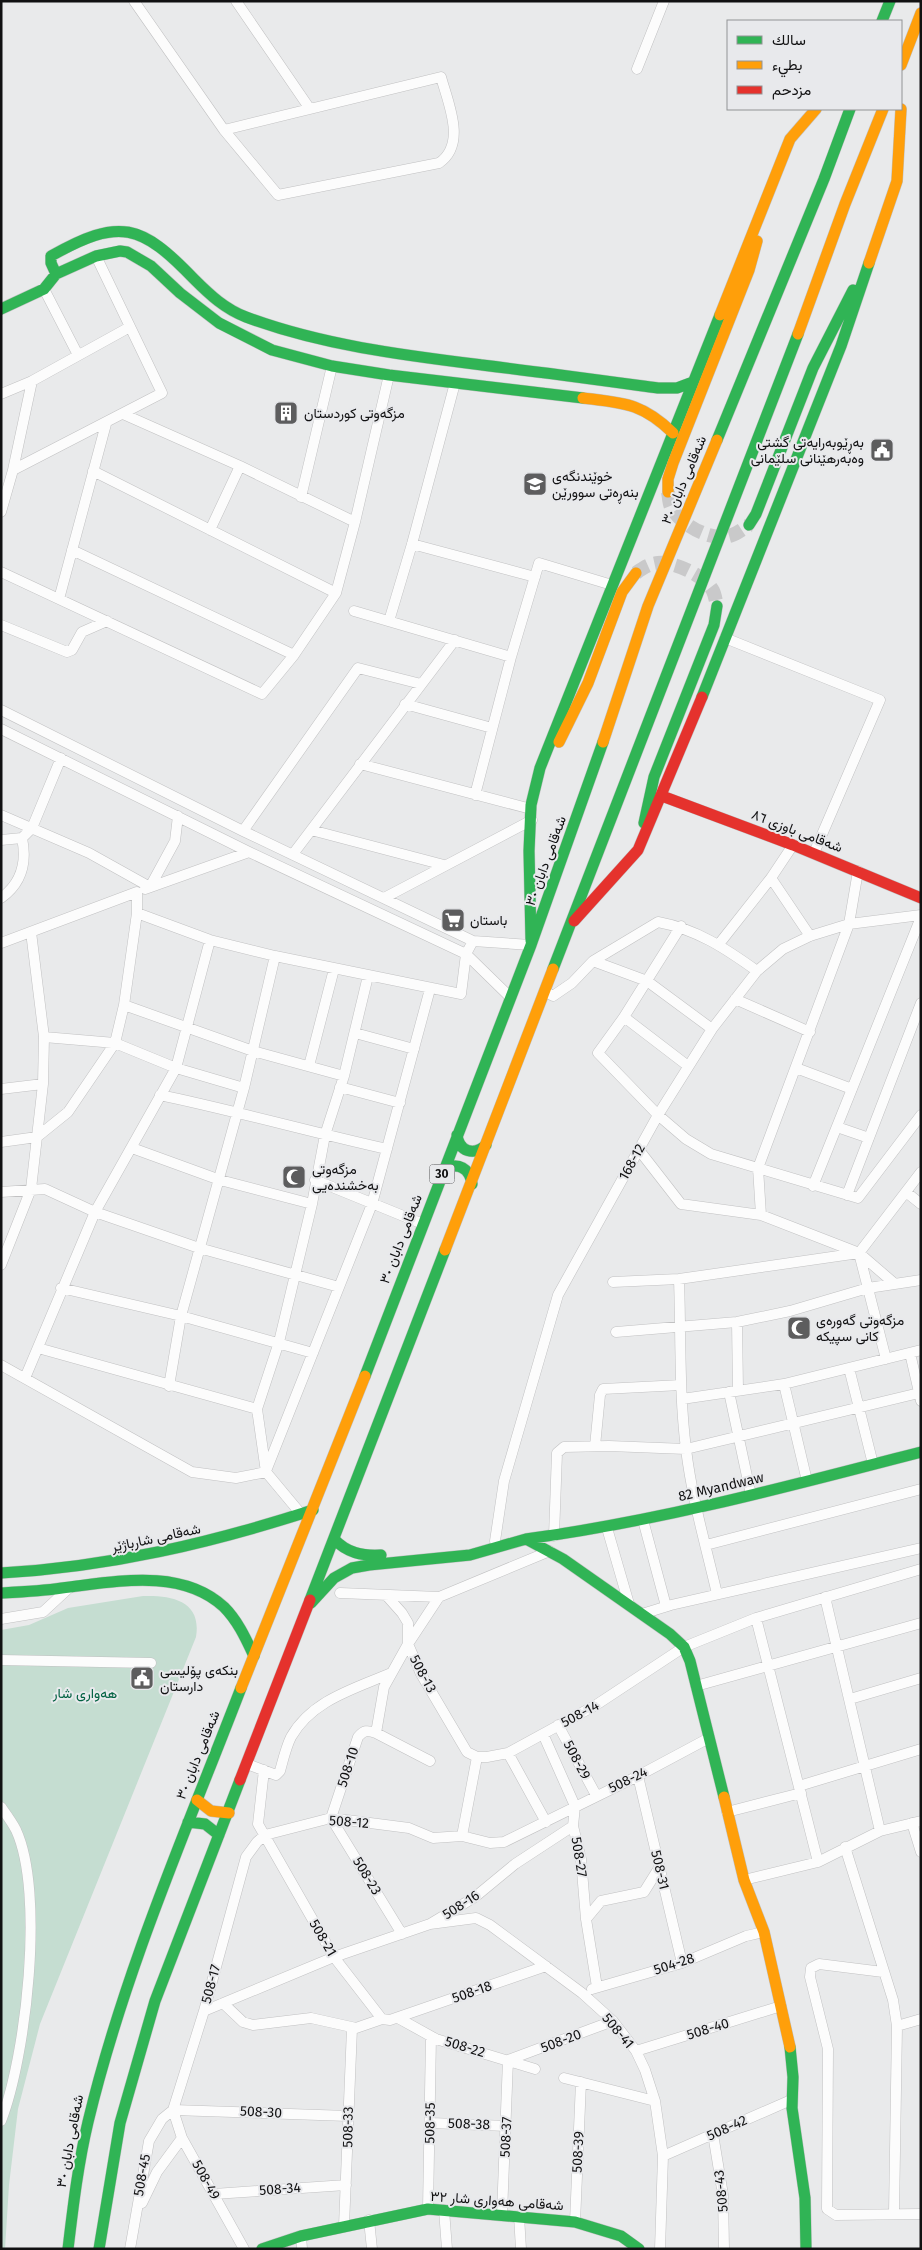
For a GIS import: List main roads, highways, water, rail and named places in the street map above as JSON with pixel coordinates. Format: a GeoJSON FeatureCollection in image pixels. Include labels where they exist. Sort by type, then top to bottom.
{"type":"FeatureCollection","features":[{"type":"Feature","properties":{"kind":"tunnel"},"geometry":{"type":"LineString","coordinates":[[668,492],[670,505],[675,514],[698,531],[716,537],[724,537],[734,534],[749,525]]}},
{"type":"Feature","properties":{"kind":"tunnel"},"geometry":{"type":"LineString","coordinates":[[636,573],[646,566],[658,563],[672,564],[680,567],[696,575],[709,585],[714,593],[717,606]]}},
{"type":"Feature","properties":{"kind":"place","name":"مزگەوتی کوردستان"},"geometry":{"type":"Point","coordinates":[286,413]}},
{"type":"Feature","properties":{"kind":"place","name":"بەڕێوبەرایەتی گشتی وەبەرهێنانی سلێمانی"},"geometry":{"type":"Point","coordinates":[882,450]}},
{"type":"Feature","properties":{"kind":"place","name":"خوێندنگەی بنەڕەتی سوورێن"},"geometry":{"type":"Point","coordinates":[535,484]}},
{"type":"Feature","properties":{"kind":"place","name":"باستان"},"geometry":{"type":"Point","coordinates":[453,920]}},
{"type":"Feature","properties":{"kind":"place","name":"مزگەوتی بەخشندەیی"},"geometry":{"type":"Point","coordinates":[294,1177]}},
{"type":"Feature","properties":{"kind":"place","name":"مزگەوتی گەورەی کانی سپیکە"},"geometry":{"type":"Point","coordinates":[799,1328]}},
{"type":"Feature","properties":{"kind":"place","name":"بنکەی پۆلیسی دارستان"},"geometry":{"type":"Point","coordinates":[142,1678]}},
{"type":"Feature","properties":{"kind":"park label","name":"هەواری شار"},"geometry":{"type":"Point","coordinates":[85,1693]}}]}
